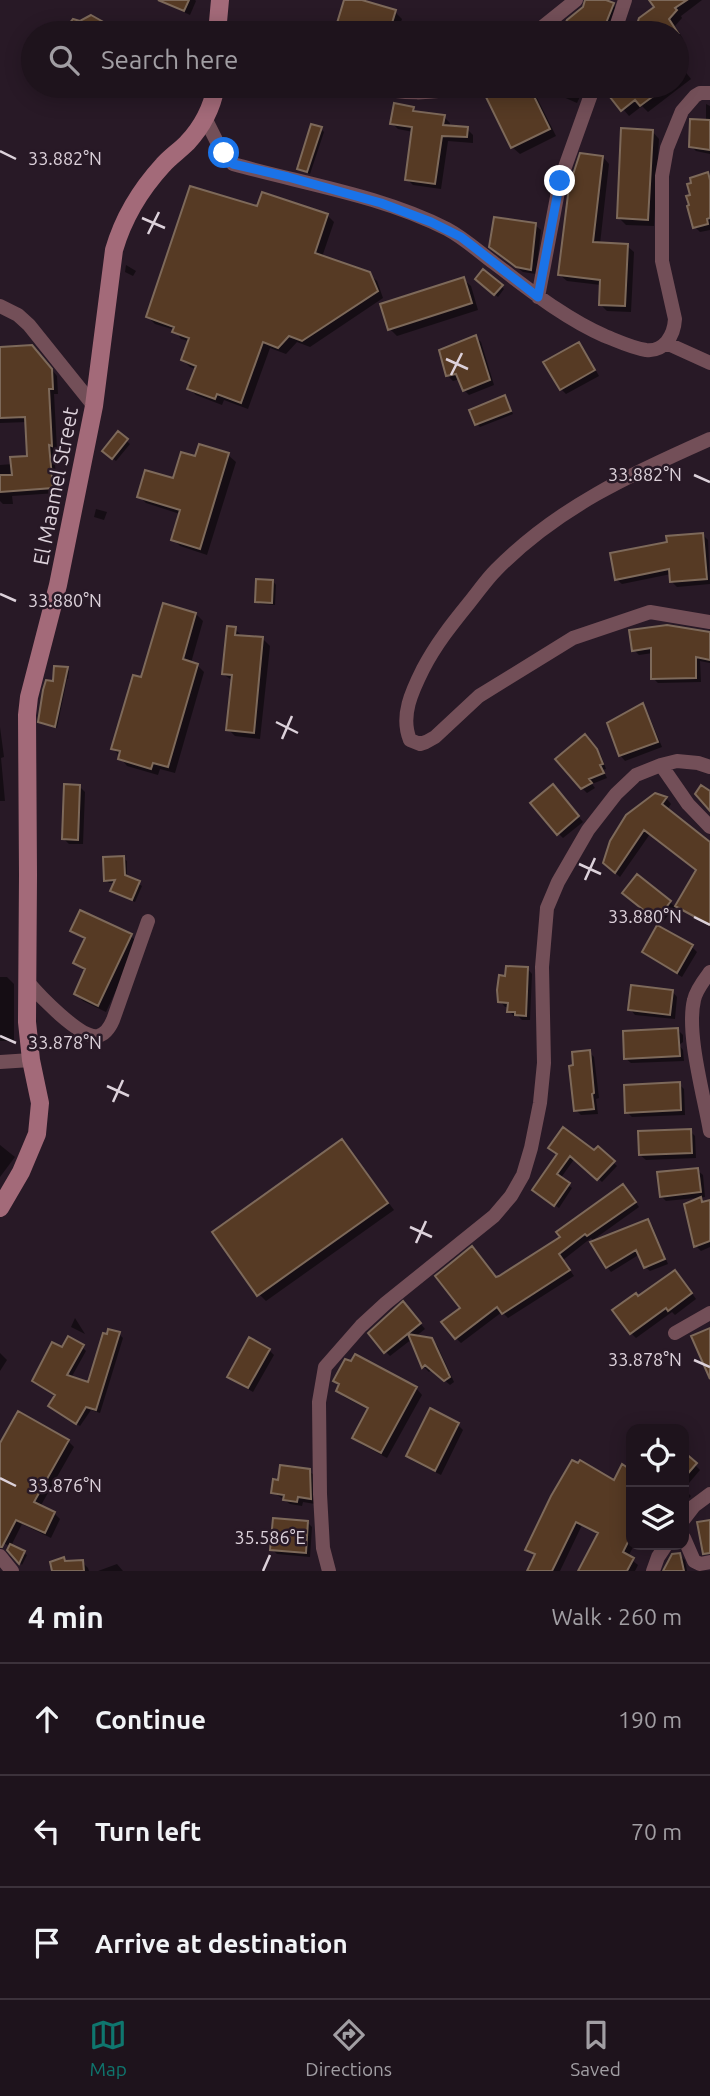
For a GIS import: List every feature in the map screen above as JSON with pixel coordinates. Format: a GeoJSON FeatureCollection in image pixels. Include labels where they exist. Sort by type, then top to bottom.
{"type":"FeatureCollection","features":[{"type":"Feature","properties":{"kind":"street"},"geometry":{"type":"LineString","coordinates":[[219,21],[220,0]]}},
{"type":"Feature","properties":{"kind":"street"},"geometry":{"type":"LineString","coordinates":[[551,21],[576,0]]}},
{"type":"Feature","properties":{"kind":"street"},"geometry":{"type":"LineString","coordinates":[[618,21],[625,0]]}},
{"type":"Feature","properties":{"kind":"street"},"geometry":{"type":"LineString","coordinates":[[206,120],[233,164],[381,203],[431,222],[461,237],[538,297],[594,331],[616,341],[652,350],[666,343],[674,328],[662,261],[662,176],[667,148],[677,120],[689,102],[700,93],[710,93]]}},
{"type":"Feature","properties":{"kind":"street","name":"El Maamel Street"},"geometry":{"type":"LineString","coordinates":[[0,1208],[21,1172],[37,1134],[40,1103],[30,1060],[27,1022],[29,697],[58,585],[94,406],[113,258],[120,230],[148,183],[206,120],[213,98]]}},
{"type":"Feature","properties":{"kind":"street"},"geometry":{"type":"LineString","coordinates":[[538,297],[560,181],[590,98]]}},
{"type":"Feature","properties":{"kind":"street"},"geometry":{"type":"LineString","coordinates":[[0,306],[18,315],[29,325],[94,406]]}},
{"type":"Feature","properties":{"kind":"street"},"geometry":{"type":"LineString","coordinates":[[666,343],[710,363]]}},
{"type":"Feature","properties":{"kind":"street"},"geometry":{"type":"LineString","coordinates":[[710,439],[591,496],[553,521],[495,571],[457,617],[430,656],[411,697],[405,720],[406,731],[410,740],[415,743],[426,742],[488,690],[584,634],[650,612],[710,622]]}},
{"type":"Feature","properties":{"kind":"street"},"geometry":{"type":"LineString","coordinates":[[329,1571],[323,1548],[319,1402],[325,1367],[361,1326],[494,1216],[511,1196],[523,1175],[540,1103],[544,1063],[541,967],[547,908],[587,830],[636,775],[677,761],[710,767]]}},
{"type":"Feature","properties":{"kind":"street"},"geometry":{"type":"LineString","coordinates":[[661,765],[688,804],[710,827]]}},
{"type":"Feature","properties":{"kind":"street"},"geometry":{"type":"LineString","coordinates":[[27,981],[45,1001],[74,1025],[94,1037],[100,1036],[113,1020],[148,921]]}},
{"type":"Feature","properties":{"kind":"street"},"geometry":{"type":"LineString","coordinates":[[710,972],[694,998],[692,1015],[696,1061],[710,1131]]}},
{"type":"Feature","properties":{"kind":"street"},"geometry":{"type":"LineString","coordinates":[[0,1062],[30,1060]]}},
{"type":"Feature","properties":{"kind":"street"},"geometry":{"type":"LineString","coordinates":[[676,1333],[710,1312]]}},
{"type":"Feature","properties":{"kind":"street"},"geometry":{"type":"LineString","coordinates":[[689,1512],[710,1494]]}},
{"type":"Feature","properties":{"kind":"street"},"geometry":{"type":"LineString","coordinates":[[653,1571],[663,1550]]}},
{"type":"Feature","properties":{"kind":"street"},"geometry":{"type":"LineString","coordinates":[[689,1550],[694,1561],[700,1564],[710,1562]]}},
{"type":"Feature","properties":{"kind":"street"},"geometry":{"type":"LineString","coordinates":[[0,1556],[12,1571]]}},
{"type":"Feature","properties":{"kind":"building"},"geometry":{"type":"Polygon","coordinates":[[[158,0],[189,0],[184,11],[158,0]]]}},
{"type":"Feature","properties":{"kind":"building"},"geometry":{"type":"Polygon","coordinates":[[[344,0],[362,0],[396,10],[393,21],[338,21],[344,0]]]}},
{"type":"Feature","properties":{"kind":"building"},"geometry":{"type":"Polygon","coordinates":[[[585,0],[606,0],[614,3],[607,21],[566,21],[583,7],[585,0]]]}},
{"type":"Feature","properties":{"kind":"building"},"geometry":{"type":"Polygon","coordinates":[[[649,0],[687,0],[675,8],[677,10],[669,19],[670,21],[638,21],[654,7],[649,0]]]}},
{"type":"Feature","properties":{"kind":"building"},"geometry":{"type":"Polygon","coordinates":[[[91,15],[102,21],[80,21],[91,15]]]}},
{"type":"Feature","properties":{"kind":"building"},"geometry":{"type":"Polygon","coordinates":[[[486,98],[535,98],[550,129],[511,148],[486,98]]]}},
{"type":"Feature","properties":{"kind":"building"},"geometry":{"type":"Polygon","coordinates":[[[611,98],[651,98],[640,106],[635,100],[621,111],[611,98]]]}},
{"type":"Feature","properties":{"kind":"building"},"geometry":{"type":"Polygon","coordinates":[[[394,103],[414,107],[413,111],[445,115],[443,125],[468,127],[467,137],[442,136],[435,184],[405,180],[412,127],[390,124],[394,103]]]}},
{"type":"Feature","properties":{"kind":"building"},"geometry":{"type":"Polygon","coordinates":[[[690,119],[710,120],[710,150],[689,147],[690,119]]]}},
{"type":"Feature","properties":{"kind":"building"},"geometry":{"type":"Polygon","coordinates":[[[311,124],[322,127],[307,172],[297,169],[311,124]]]}},
{"type":"Feature","properties":{"kind":"building"},"geometry":{"type":"Polygon","coordinates":[[[621,128],[653,130],[648,220],[617,218],[621,128]]]}},
{"type":"Feature","properties":{"kind":"building"},"geometry":{"type":"Polygon","coordinates":[[[580,153],[603,156],[593,242],[628,244],[625,306],[599,305],[600,280],[558,275],[569,187],[580,153]]]}},
{"type":"Feature","properties":{"kind":"building"},"geometry":{"type":"Polygon","coordinates":[[[708,172],[710,218],[707,219],[708,224],[693,228],[687,206],[686,196],[690,195],[687,184],[691,183],[690,178],[708,172]]]}},
{"type":"Feature","properties":{"kind":"building"},"geometry":{"type":"Polygon","coordinates":[[[190,186],[257,206],[262,192],[328,214],[315,253],[370,272],[378,291],[302,341],[289,336],[278,348],[263,342],[241,403],[217,394],[215,399],[187,389],[196,366],[181,360],[189,338],[172,332],[174,327],[146,317],[190,186]]]}},
{"type":"Feature","properties":{"kind":"building"},"geometry":{"type":"Polygon","coordinates":[[[494,217],[536,223],[531,270],[516,267],[489,247],[494,217]]]}},
{"type":"Feature","properties":{"kind":"building"},"geometry":{"type":"Polygon","coordinates":[[[483,269],[503,285],[494,295],[475,279],[483,269]]]}},
{"type":"Feature","properties":{"kind":"building"},"geometry":{"type":"Polygon","coordinates":[[[464,277],[472,303],[388,330],[380,304],[464,277]]]}},
{"type":"Feature","properties":{"kind":"building"},"geometry":{"type":"Polygon","coordinates":[[[476,335],[490,380],[463,391],[456,374],[446,376],[439,350],[476,335]]]}},
{"type":"Feature","properties":{"kind":"building"},"geometry":{"type":"Polygon","coordinates":[[[579,342],[595,370],[560,390],[543,362],[579,342]]]}},
{"type":"Feature","properties":{"kind":"building"},"geometry":{"type":"Polygon","coordinates":[[[32,345],[52,369],[53,389],[49,389],[52,446],[49,445],[53,488],[0,492],[0,475],[12,475],[10,457],[27,456],[25,417],[0,418],[0,347],[32,345]]]}},
{"type":"Feature","properties":{"kind":"building"},"geometry":{"type":"Polygon","coordinates":[[[505,395],[511,411],[475,425],[469,410],[505,395]]]}},
{"type":"Feature","properties":{"kind":"building"},"geometry":{"type":"Polygon","coordinates":[[[118,431],[128,439],[112,459],[102,451],[118,431]]]}},
{"type":"Feature","properties":{"kind":"building"},"geometry":{"type":"Polygon","coordinates":[[[199,444],[229,453],[200,549],[171,540],[180,510],[137,497],[145,470],[173,478],[181,452],[195,456],[199,444]]]}},
{"type":"Feature","properties":{"kind":"building"},"geometry":{"type":"Polygon","coordinates":[[[703,533],[707,579],[670,582],[669,569],[615,580],[610,553],[667,542],[666,536],[703,533]]]}},
{"type":"Feature","properties":{"kind":"building"},"geometry":{"type":"Polygon","coordinates":[[[256,579],[273,580],[272,603],[255,602],[256,579]]]}},
{"type":"Feature","properties":{"kind":"building"},"geometry":{"type":"Polygon","coordinates":[[[163,603],[196,613],[183,659],[198,664],[168,767],[153,763],[151,769],[118,759],[120,751],[111,749],[133,675],[141,677],[163,603]]]}},
{"type":"Feature","properties":{"kind":"building"},"geometry":{"type":"Polygon","coordinates":[[[667,625],[710,632],[710,660],[696,657],[696,678],[651,679],[651,648],[632,651],[629,630],[667,625]]]}},
{"type":"Feature","properties":{"kind":"building"},"geometry":{"type":"Polygon","coordinates":[[[227,626],[236,627],[235,635],[263,637],[254,733],[226,730],[232,675],[222,674],[227,626]]]}},
{"type":"Feature","properties":{"kind":"building"},"geometry":{"type":"Polygon","coordinates":[[[54,666],[68,667],[55,727],[38,722],[43,690],[46,680],[53,681],[54,666]]]}},
{"type":"Feature","properties":{"kind":"building"},"geometry":{"type":"Polygon","coordinates":[[[643,703],[658,742],[619,756],[607,723],[643,703]]]}},
{"type":"Feature","properties":{"kind":"building"},"geometry":{"type":"Polygon","coordinates":[[[585,734],[597,749],[604,773],[589,779],[592,783],[581,789],[555,759],[585,734]]]}},
{"type":"Feature","properties":{"kind":"building"},"geometry":{"type":"Polygon","coordinates":[[[64,784],[80,785],[78,840],[62,839],[64,784]]]}},
{"type":"Feature","properties":{"kind":"building"},"geometry":{"type":"Polygon","coordinates":[[[553,784],[579,816],[557,835],[530,803],[553,784]]]}},
{"type":"Feature","properties":{"kind":"building"},"geometry":{"type":"Polygon","coordinates":[[[701,785],[710,791],[710,811],[695,794],[701,785]]]}},
{"type":"Feature","properties":{"kind":"building"},"geometry":{"type":"Polygon","coordinates":[[[655,793],[667,797],[662,804],[710,842],[710,925],[675,906],[696,870],[644,830],[615,873],[603,863],[610,841],[626,815],[655,793]]]}},
{"type":"Feature","properties":{"kind":"building"},"geometry":{"type":"Polygon","coordinates":[[[124,856],[125,875],[140,881],[132,900],[110,891],[115,880],[104,881],[103,857],[124,856]]]}},
{"type":"Feature","properties":{"kind":"building"},"geometry":{"type":"Polygon","coordinates":[[[637,874],[671,901],[656,920],[622,893],[637,874]]]}},
{"type":"Feature","properties":{"kind":"building"},"geometry":{"type":"Polygon","coordinates":[[[80,910],[132,934],[98,1006],[74,994],[85,969],[73,963],[85,938],[70,931],[80,910]]]}},
{"type":"Feature","properties":{"kind":"building"},"geometry":{"type":"Polygon","coordinates":[[[657,925],[693,945],[677,973],[642,952],[657,925]]]}},
{"type":"Feature","properties":{"kind":"building"},"geometry":{"type":"Polygon","coordinates":[[[506,966],[528,967],[526,1016],[507,1012],[508,1003],[498,1002],[499,975],[505,976],[506,966]]]}},
{"type":"Feature","properties":{"kind":"building"},"geometry":{"type":"Polygon","coordinates":[[[631,985],[673,990],[670,1015],[628,1010],[631,985]]]}},
{"type":"Feature","properties":{"kind":"building"},"geometry":{"type":"Polygon","coordinates":[[[678,1028],[680,1056],[624,1059],[623,1031],[678,1028]]]}},
{"type":"Feature","properties":{"kind":"building"},"geometry":{"type":"Polygon","coordinates":[[[590,1050],[594,1109],[574,1111],[569,1066],[573,1065],[572,1052],[590,1050]]]}},
{"type":"Feature","properties":{"kind":"building"},"geometry":{"type":"Polygon","coordinates":[[[680,1082],[681,1110],[625,1113],[624,1085],[680,1082]]]}},
{"type":"Feature","properties":{"kind":"building"},"geometry":{"type":"Polygon","coordinates":[[[563,1127],[594,1150],[598,1146],[615,1161],[597,1180],[570,1156],[557,1174],[570,1183],[554,1206],[532,1190],[557,1154],[548,1148],[563,1127]]]}},
{"type":"Feature","properties":{"kind":"building"},"geometry":{"type":"Polygon","coordinates":[[[691,1129],[692,1153],[639,1155],[638,1131],[691,1129]]]}},
{"type":"Feature","properties":{"kind":"building"},"geometry":{"type":"Polygon","coordinates":[[[342,1139],[388,1203],[257,1296],[212,1232],[342,1139]]]}},
{"type":"Feature","properties":{"kind":"building"},"geometry":{"type":"Polygon","coordinates":[[[698,1168],[701,1192],[660,1197],[657,1172],[698,1168]]]}},
{"type":"Feature","properties":{"kind":"building"},"geometry":{"type":"Polygon","coordinates":[[[623,1184],[636,1202],[559,1254],[570,1270],[502,1314],[497,1307],[455,1339],[441,1322],[460,1308],[435,1276],[472,1246],[496,1277],[499,1276],[560,1237],[556,1232],[623,1184]]]}},
{"type":"Feature","properties":{"kind":"building"},"geometry":{"type":"Polygon","coordinates":[[[701,1197],[702,1202],[710,1200],[710,1241],[694,1247],[684,1204],[701,1197]]]}},
{"type":"Feature","properties":{"kind":"building"},"geometry":{"type":"Polygon","coordinates":[[[648,1219],[665,1259],[644,1268],[636,1250],[606,1268],[590,1242],[648,1219]]]}},
{"type":"Feature","properties":{"kind":"building"},"geometry":{"type":"Polygon","coordinates":[[[675,1270],[692,1293],[630,1334],[612,1310],[636,1293],[638,1296],[675,1270]]]}},
{"type":"Feature","properties":{"kind":"building"},"geometry":{"type":"Polygon","coordinates":[[[403,1301],[421,1323],[384,1353],[368,1333],[403,1301]]]}},
{"type":"Feature","properties":{"kind":"building"},"geometry":{"type":"Polygon","coordinates":[[[710,1328],[710,1379],[691,1336],[710,1328]]]}},
{"type":"Feature","properties":{"kind":"building"},"geometry":{"type":"Polygon","coordinates":[[[108,1329],[120,1332],[96,1410],[86,1407],[76,1424],[48,1406],[55,1395],[32,1381],[52,1342],[62,1347],[68,1336],[84,1345],[67,1375],[88,1382],[103,1333],[107,1334],[108,1329]]]}},
{"type":"Feature","properties":{"kind":"building"},"geometry":{"type":"Polygon","coordinates":[[[408,1334],[432,1338],[450,1377],[444,1381],[425,1365],[422,1368],[408,1334]]]}},
{"type":"Feature","properties":{"kind":"building"},"geometry":{"type":"Polygon","coordinates":[[[249,1337],[270,1349],[248,1388],[227,1377],[249,1337]]]}},
{"type":"Feature","properties":{"kind":"building"},"geometry":{"type":"Polygon","coordinates":[[[355,1354],[417,1387],[381,1453],[352,1438],[368,1408],[336,1391],[339,1384],[333,1381],[345,1359],[351,1361],[355,1354]]]}},
{"type":"Feature","properties":{"kind":"building"},"geometry":{"type":"Polygon","coordinates":[[[430,1408],[459,1423],[435,1471],[406,1456],[430,1408]]]}},
{"type":"Feature","properties":{"kind":"building"},"geometry":{"type":"Polygon","coordinates":[[[18,1411],[69,1440],[34,1502],[55,1512],[45,1533],[16,1520],[0,1547],[0,1443],[18,1411]]]}},
{"type":"Feature","properties":{"kind":"building"},"geometry":{"type":"Polygon","coordinates":[[[689,1456],[697,1463],[689,1472],[689,1456]]]}},
{"type":"Feature","properties":{"kind":"building"},"geometry":{"type":"Polygon","coordinates":[[[572,1460],[578,1463],[580,1460],[614,1480],[622,1464],[626,1467],[626,1546],[623,1552],[634,1558],[627,1571],[578,1571],[598,1533],[576,1522],[552,1571],[527,1571],[535,1554],[525,1550],[572,1460]]]}},
{"type":"Feature","properties":{"kind":"building"},"geometry":{"type":"Polygon","coordinates":[[[280,1465],[310,1469],[311,1499],[298,1497],[297,1502],[283,1500],[284,1495],[271,1493],[273,1479],[278,1480],[280,1465]]]}},
{"type":"Feature","properties":{"kind":"building"},"geometry":{"type":"Polygon","coordinates":[[[273,1518],[308,1521],[306,1553],[270,1550],[273,1518]]]}},
{"type":"Feature","properties":{"kind":"building"},"geometry":{"type":"Polygon","coordinates":[[[710,1520],[710,1553],[703,1554],[697,1522],[710,1520]]]}},
{"type":"Feature","properties":{"kind":"building"},"geometry":{"type":"Polygon","coordinates":[[[10,1544],[25,1551],[19,1564],[7,1550],[10,1544]]]}},
{"type":"Feature","properties":{"kind":"building"},"geometry":{"type":"Polygon","coordinates":[[[680,1553],[684,1571],[663,1571],[672,1554],[680,1553]]]}},
{"type":"Feature","properties":{"kind":"building"},"geometry":{"type":"Polygon","coordinates":[[[64,1557],[65,1561],[83,1560],[84,1571],[52,1571],[50,1562],[64,1557]]]}},
{"type":"Feature","properties":{"kind":"route"},"geometry":{"type":"LineString","coordinates":[[224,153],[233,164],[381,203],[431,222],[461,237],[538,297],[560,181]]}}]}
